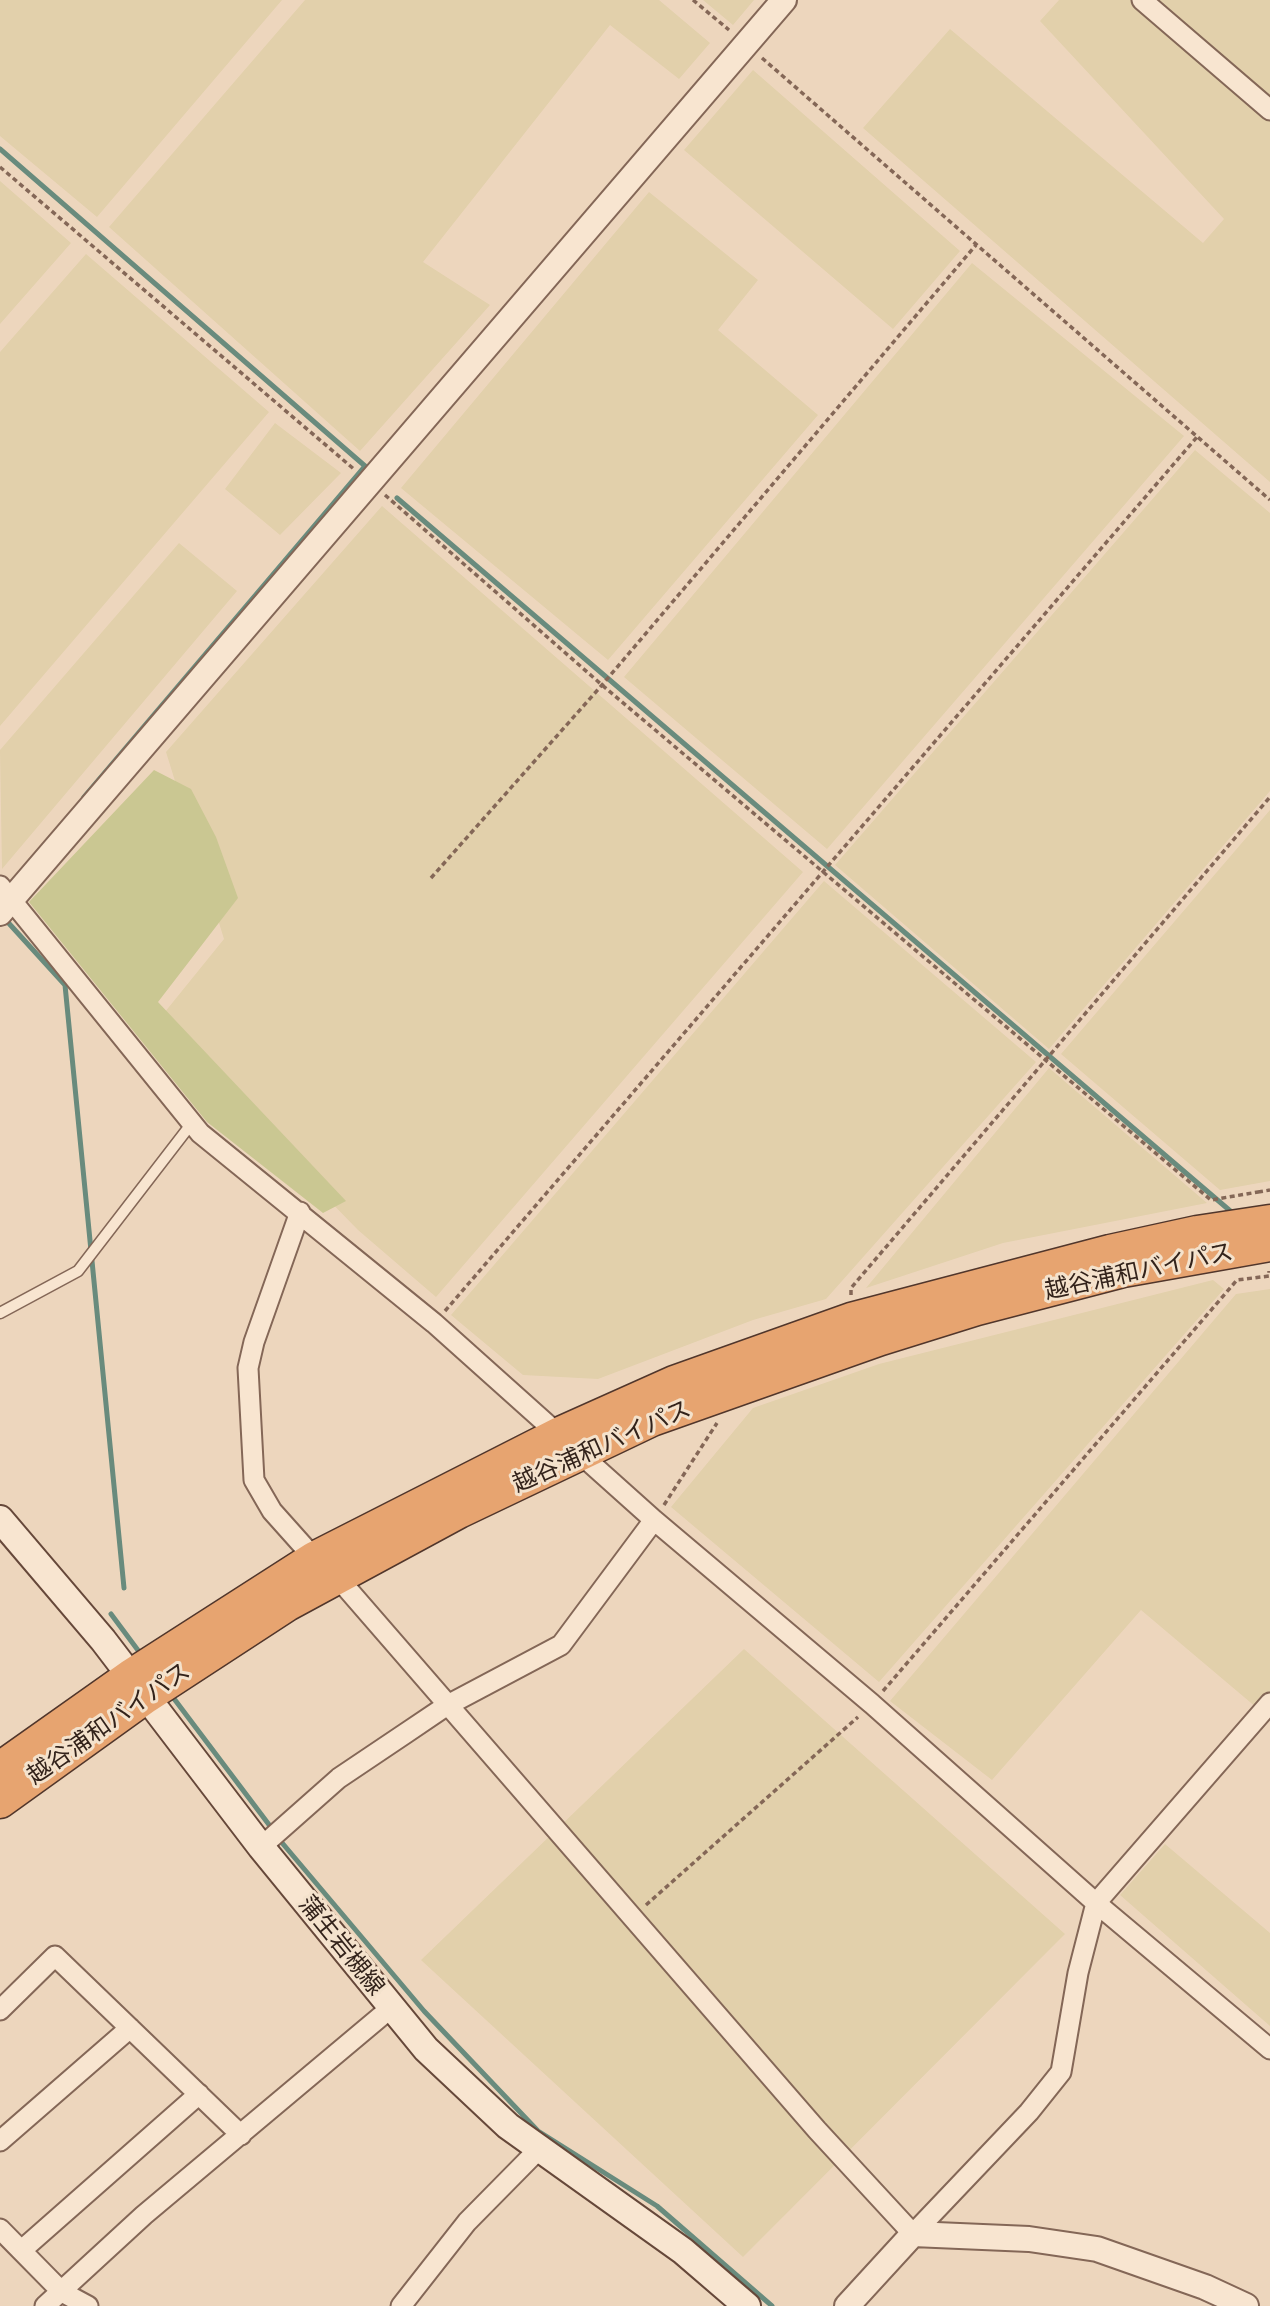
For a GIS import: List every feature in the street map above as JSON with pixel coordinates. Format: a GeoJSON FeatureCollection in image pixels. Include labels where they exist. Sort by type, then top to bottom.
{"type":"FeatureCollection","features":[{"type":"Feature","properties":{"kind":"highway","name":"越谷浦和バイパス"},"geometry":{"type":"LineString","coordinates":[[0,1768],[138,1686],[276,1611],[326,1568],[459,1512],[674,1382],[851,1319],[1110,1251],[1197,1232],[1269,1253]]}},
{"type":"Feature","properties":{"kind":"highway","name":"越谷浦和バイパス"},"geometry":{"type":"LineString","coordinates":[[571,1443],[652,1420],[881,1339],[977,1309],[1123,1271],[1269,1253]]}},
{"type":"Feature","properties":{"kind":"highway","name":"越谷浦和バイパス"},"geometry":{"type":"LineString","coordinates":[[0,1802],[138,1686]]}},
{"type":"Feature","properties":{"kind":"main road","name":"蒲生岩槻線"},"geometry":{"type":"LineString","coordinates":[[0,1519],[138,1686],[261,1847],[391,2007],[452,2076],[538,2150],[646,2223],[738,2303]]}},
{"type":"Feature","properties":{"kind":"street"},"geometry":{"type":"LineString","coordinates":[[784,0],[371,484],[4,900],[200,1133],[434,1323],[654,1520],[872,1704],[1096,1903],[1270,2049]]}},
{"type":"Feature","properties":{"kind":"street"},"geometry":{"type":"LineString","coordinates":[[1142,0],[1270,110]]}},
{"type":"Feature","properties":{"kind":"street"},"geometry":{"type":"LineString","coordinates":[[300,1212],[254,1342],[248,1368],[254,1480],[272,1511],[326,1568],[817,2130],[913,2234],[1029,2239],[1097,2249],[1205,2287],[1246,2306]]}},
{"type":"Feature","properties":{"kind":"street"},"geometry":{"type":"LineString","coordinates":[[261,1847],[339,1778],[446,1706],[561,1645],[654,1520]]}},
{"type":"Feature","properties":{"kind":"street"},"geometry":{"type":"LineString","coordinates":[[847,2306],[1029,2112],[1061,2071],[1078,1973],[1096,1903],[1270,1703]]}},
{"type":"Feature","properties":{"kind":"street"},"geometry":{"type":"LineString","coordinates":[[0,2010],[55,1956],[241,2135]]}},
{"type":"Feature","properties":{"kind":"street"},"geometry":{"type":"LineString","coordinates":[[45,2306],[144,2215],[391,2007]]}},
{"type":"Feature","properties":{"kind":"street"},"geometry":{"type":"LineString","coordinates":[[0,2141],[130,2028]]}},
{"type":"Feature","properties":{"kind":"street"},"geometry":{"type":"LineString","coordinates":[[23,2249],[199,2094]]}},
{"type":"Feature","properties":{"kind":"street"},"geometry":{"type":"LineString","coordinates":[[401,2306],[467,2222],[538,2150]]}},
{"type":"Feature","properties":{"kind":"street"},"geometry":{"type":"LineString","coordinates":[[0,2229],[23,2249],[62,2292],[88,2306]]}},
{"type":"Feature","properties":{"kind":"lane"},"geometry":{"type":"LineString","coordinates":[[0,1313],[78,1271],[192,1123]]}},
{"type":"Feature","properties":{"kind":"path"},"geometry":{"type":"LineString","coordinates":[[693,0],[1270,500]]}},
{"type":"Feature","properties":{"kind":"path"},"geometry":{"type":"LineString","coordinates":[[0,167],[602,685],[1211,1200],[1258,1192]]}},
{"type":"Feature","properties":{"kind":"path"},"geometry":{"type":"LineString","coordinates":[[431,878],[602,685],[976,245]]}},
{"type":"Feature","properties":{"kind":"path"},"geometry":{"type":"LineString","coordinates":[[434,1323],[1197,437]]}},
{"type":"Feature","properties":{"kind":"path"},"geometry":{"type":"LineString","coordinates":[[851,1319],[851,1288],[1270,797]]}},
{"type":"Feature","properties":{"kind":"path"},"geometry":{"type":"LineString","coordinates":[[632,1918],[872,1704],[1237,1280],[1269,1253]]}},
{"type":"Feature","properties":{"kind":"path"},"geometry":{"type":"LineString","coordinates":[[654,1520],[718,1422]]}},
{"type":"Feature","properties":{"kind":"shaded area"},"geometry":{"type":"Polygon","coordinates":[[[0,0],[282,0],[97,217],[0,136],[0,0]]]}},
{"type":"Feature","properties":{"kind":"shaded area"},"geometry":{"type":"Polygon","coordinates":[[[305,0],[659,0],[710,43],[679,79],[610,25],[423,262],[490,305],[360,451],[109,227],[305,0]]]}},
{"type":"Feature","properties":{"kind":"shaded area"},"geometry":{"type":"Polygon","coordinates":[[[703,0],[754,0],[733,25],[703,0]]]}},
{"type":"Feature","properties":{"kind":"shaded area"},"geometry":{"type":"Polygon","coordinates":[[[1059,0],[1270,0],[1270,482],[863,128],[950,29],[1203,243],[1224,219],[1040,21],[1059,0]]]}},
{"type":"Feature","properties":{"kind":"shaded area"},"geometry":{"type":"Polygon","coordinates":[[[753,70],[960,251],[893,329],[684,150],[753,70]]]}},
{"type":"Feature","properties":{"kind":"shaded area"},"geometry":{"type":"Polygon","coordinates":[[[0,181],[71,243],[0,324],[0,181]]]}},
{"type":"Feature","properties":{"kind":"shaded area"},"geometry":{"type":"Polygon","coordinates":[[[649,192],[758,280],[718,330],[818,415],[608,660],[401,488],[649,192]]]}},
{"type":"Feature","properties":{"kind":"shaded area"},"geometry":{"type":"Polygon","coordinates":[[[86,254],[269,412],[0,726],[0,352],[86,254]]]}},
{"type":"Feature","properties":{"kind":"shaded area"},"geometry":{"type":"Polygon","coordinates":[[[972,263],[1184,436],[827,849],[624,677],[972,263]]]}},
{"type":"Feature","properties":{"kind":"shaded area"},"geometry":{"type":"Polygon","coordinates":[[[275,423],[341,473],[280,535],[225,489],[275,423]]]}},
{"type":"Feature","properties":{"kind":"shaded area"},"geometry":{"type":"Polygon","coordinates":[[[1195,450],[1270,513],[1270,791],[1049,1049],[835,865],[1195,450]]]}},
{"type":"Feature","properties":{"kind":"shaded area"},"geometry":{"type":"Polygon","coordinates":[[[382,506],[803,872],[436,1297],[358,1230],[156,1023],[224,939],[166,752],[382,506]]]}},
{"type":"Feature","properties":{"kind":"shaded area"},"geometry":{"type":"Polygon","coordinates":[[[179,543],[237,591],[2,869],[0,750],[179,543]]]}},
{"type":"Feature","properties":{"kind":"shaded area"},"geometry":{"type":"Polygon","coordinates":[[[154,770],[191,789],[216,837],[238,898],[158,1002],[346,1201],[323,1213],[207,1122],[29,902],[154,770]]]}},
{"type":"Feature","properties":{"kind":"shaded area"},"geometry":{"type":"Polygon","coordinates":[[[1270,810],[1270,1181],[1220,1190],[1061,1054],[1270,810]]]}},
{"type":"Feature","properties":{"kind":"shaded area"},"geometry":{"type":"Polygon","coordinates":[[[824,881],[1036,1062],[826,1299],[753,1320],[598,1379],[523,1375],[451,1315],[824,881]]]}},
{"type":"Feature","properties":{"kind":"shaded area"},"geometry":{"type":"Polygon","coordinates":[[[1049,1068],[1207,1203],[1003,1243],[866,1288],[1049,1068]]]}},
{"type":"Feature","properties":{"kind":"shaded area"},"geometry":{"type":"Polygon","coordinates":[[[1213,1280],[1224,1289],[879,1682],[671,1507],[753,1408],[879,1364],[1213,1280]]]}},
{"type":"Feature","properties":{"kind":"shaded area"},"geometry":{"type":"Polygon","coordinates":[[[1270,1289],[1270,1692],[1257,1708],[1141,1610],[992,1780],[890,1701],[1236,1294],[1270,1289]]]}},
{"type":"Feature","properties":{"kind":"shaded area"},"geometry":{"type":"Polygon","coordinates":[[[744,1649],[1065,1934],[743,2257],[421,1960],[744,1649]]]}},
{"type":"Feature","properties":{"kind":"shaded area"},"geometry":{"type":"Polygon","coordinates":[[[1165,1844],[1270,1933],[1270,2026],[1120,1895],[1165,1844]]]}},
{"type":"Feature","properties":{"kind":"waterway"},"geometry":{"type":"LineString","coordinates":[[0,149],[365,466],[84,797]]}},
{"type":"Feature","properties":{"kind":"waterway"},"geometry":{"type":"LineString","coordinates":[[397,498],[1235,1215]]}},
{"type":"Feature","properties":{"kind":"waterway"},"geometry":{"type":"LineString","coordinates":[[4,918],[65,985],[124,1588]]}},
{"type":"Feature","properties":{"kind":"waterway"},"geometry":{"type":"LineString","coordinates":[[111,1614],[143,1657]]}},
{"type":"Feature","properties":{"kind":"waterway"},"geometry":{"type":"LineString","coordinates":[[169,1692],[273,1830]]}},
{"type":"Feature","properties":{"kind":"waterway"},"geometry":{"type":"LineString","coordinates":[[278,1838],[424,2011],[538,2131],[657,2206],[772,2306]]}}]}
